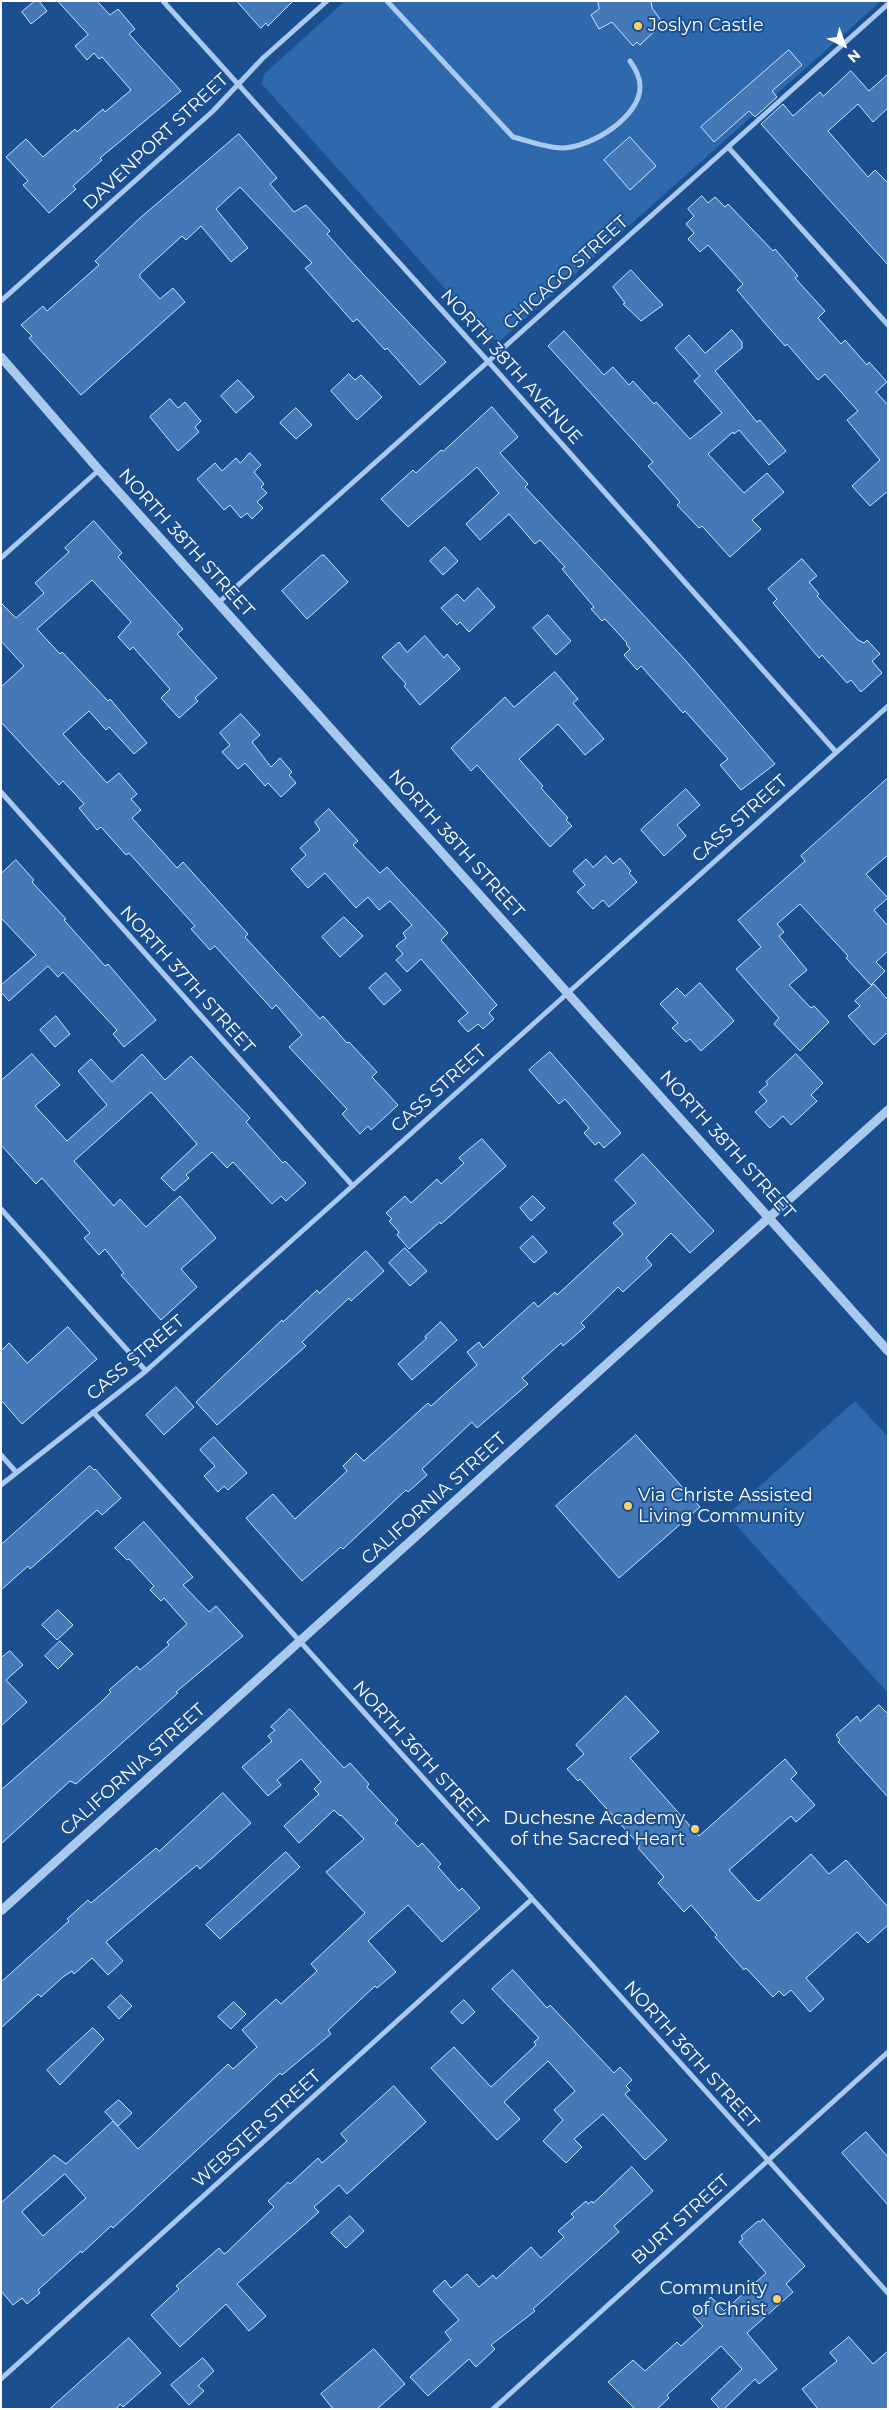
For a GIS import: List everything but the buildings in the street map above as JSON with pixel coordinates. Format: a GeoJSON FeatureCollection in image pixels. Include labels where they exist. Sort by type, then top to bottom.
{"type":"FeatureCollection","features":[{"type":"Feature","properties":{"kind":"street","name":"NORTH 38TH AVENUE"},"geometry":{"type":"LineString","coordinates":[[163,1],[488,361],[836,752]]}},
{"type":"Feature","properties":{"kind":"street","name":"DAVENPORT STREET"},"geometry":{"type":"LineString","coordinates":[[1,301],[212,112],[263,58],[327,1]]}},
{"type":"Feature","properties":{"kind":"street"},"geometry":{"type":"LineString","coordinates":[[387,1],[513,137],[562,148],[584,144],[604,136],[620,122],[636,103],[640,86],[630,61]]}},
{"type":"Feature","properties":{"kind":"street","name":"CHICAGO STREET"},"geometry":{"type":"LineString","coordinates":[[218,603],[888,4]]}},
{"type":"Feature","properties":{"kind":"street"},"geometry":{"type":"LineString","coordinates":[[728,147],[888,324]]}},
{"type":"Feature","properties":{"kind":"street","name":"NORTH 38TH STREET"},"geometry":{"type":"LineString","coordinates":[[1,358],[99,470],[888,1351]]}},
{"type":"Feature","properties":{"kind":"street"},"geometry":{"type":"LineString","coordinates":[[1,558],[99,470]]}},
{"type":"Feature","properties":{"kind":"street","name":"CASS STREET"},"geometry":{"type":"LineString","coordinates":[[1,1485],[146,1371],[888,706]]}},
{"type":"Feature","properties":{"kind":"street","name":"NORTH 37TH STREET"},"geometry":{"type":"LineString","coordinates":[[1,792],[353,1186]]}},
{"type":"Feature","properties":{"kind":"street","name":"CALIFORNIA STREET"},"geometry":{"type":"LineString","coordinates":[[1,1911],[888,1110]]}},
{"type":"Feature","properties":{"kind":"street"},"geometry":{"type":"LineString","coordinates":[[1,1210],[146,1371]]}},
{"type":"Feature","properties":{"kind":"street","name":"NORTH 36TH STREET"},"geometry":{"type":"LineString","coordinates":[[93,1412],[888,2294]]}},
{"type":"Feature","properties":{"kind":"street"},"geometry":{"type":"LineString","coordinates":[[1,1455],[16,1472]]}},
{"type":"Feature","properties":{"kind":"street","name":"WEBSTER STREET"},"geometry":{"type":"LineString","coordinates":[[1,2379],[532,1899]]}},
{"type":"Feature","properties":{"kind":"street","name":"BURT STREET"},"geometry":{"type":"LineString","coordinates":[[493,2409],[888,2052]]}},
{"type":"Feature","properties":{"kind":"shaded area"},"geometry":{"type":"Polygon","coordinates":[[[345,1],[881,1],[500,341],[489,338],[262,84],[264,74],[345,1]]]}},
{"type":"Feature","properties":{"kind":"shaded area"},"geometry":{"type":"Polygon","coordinates":[[[855,1401],[888,1437],[888,1693],[727,1515],[855,1401]]]}},
{"type":"Feature","properties":{"kind":"place","name":"Joslyn Castle"},"geometry":{"type":"Point","coordinates":[638,26]}},
{"type":"Feature","properties":{"kind":"place","name":"Via Christe Assisted Living Community"},"geometry":{"type":"Point","coordinates":[628,1506]}},
{"type":"Feature","properties":{"kind":"place","name":"Duchesne Academy of the Sacred Heart"},"geometry":{"type":"Point","coordinates":[695,1829]}},
{"type":"Feature","properties":{"kind":"place","name":"Community of Christ"},"geometry":{"type":"Point","coordinates":[777,2299]}}]}
